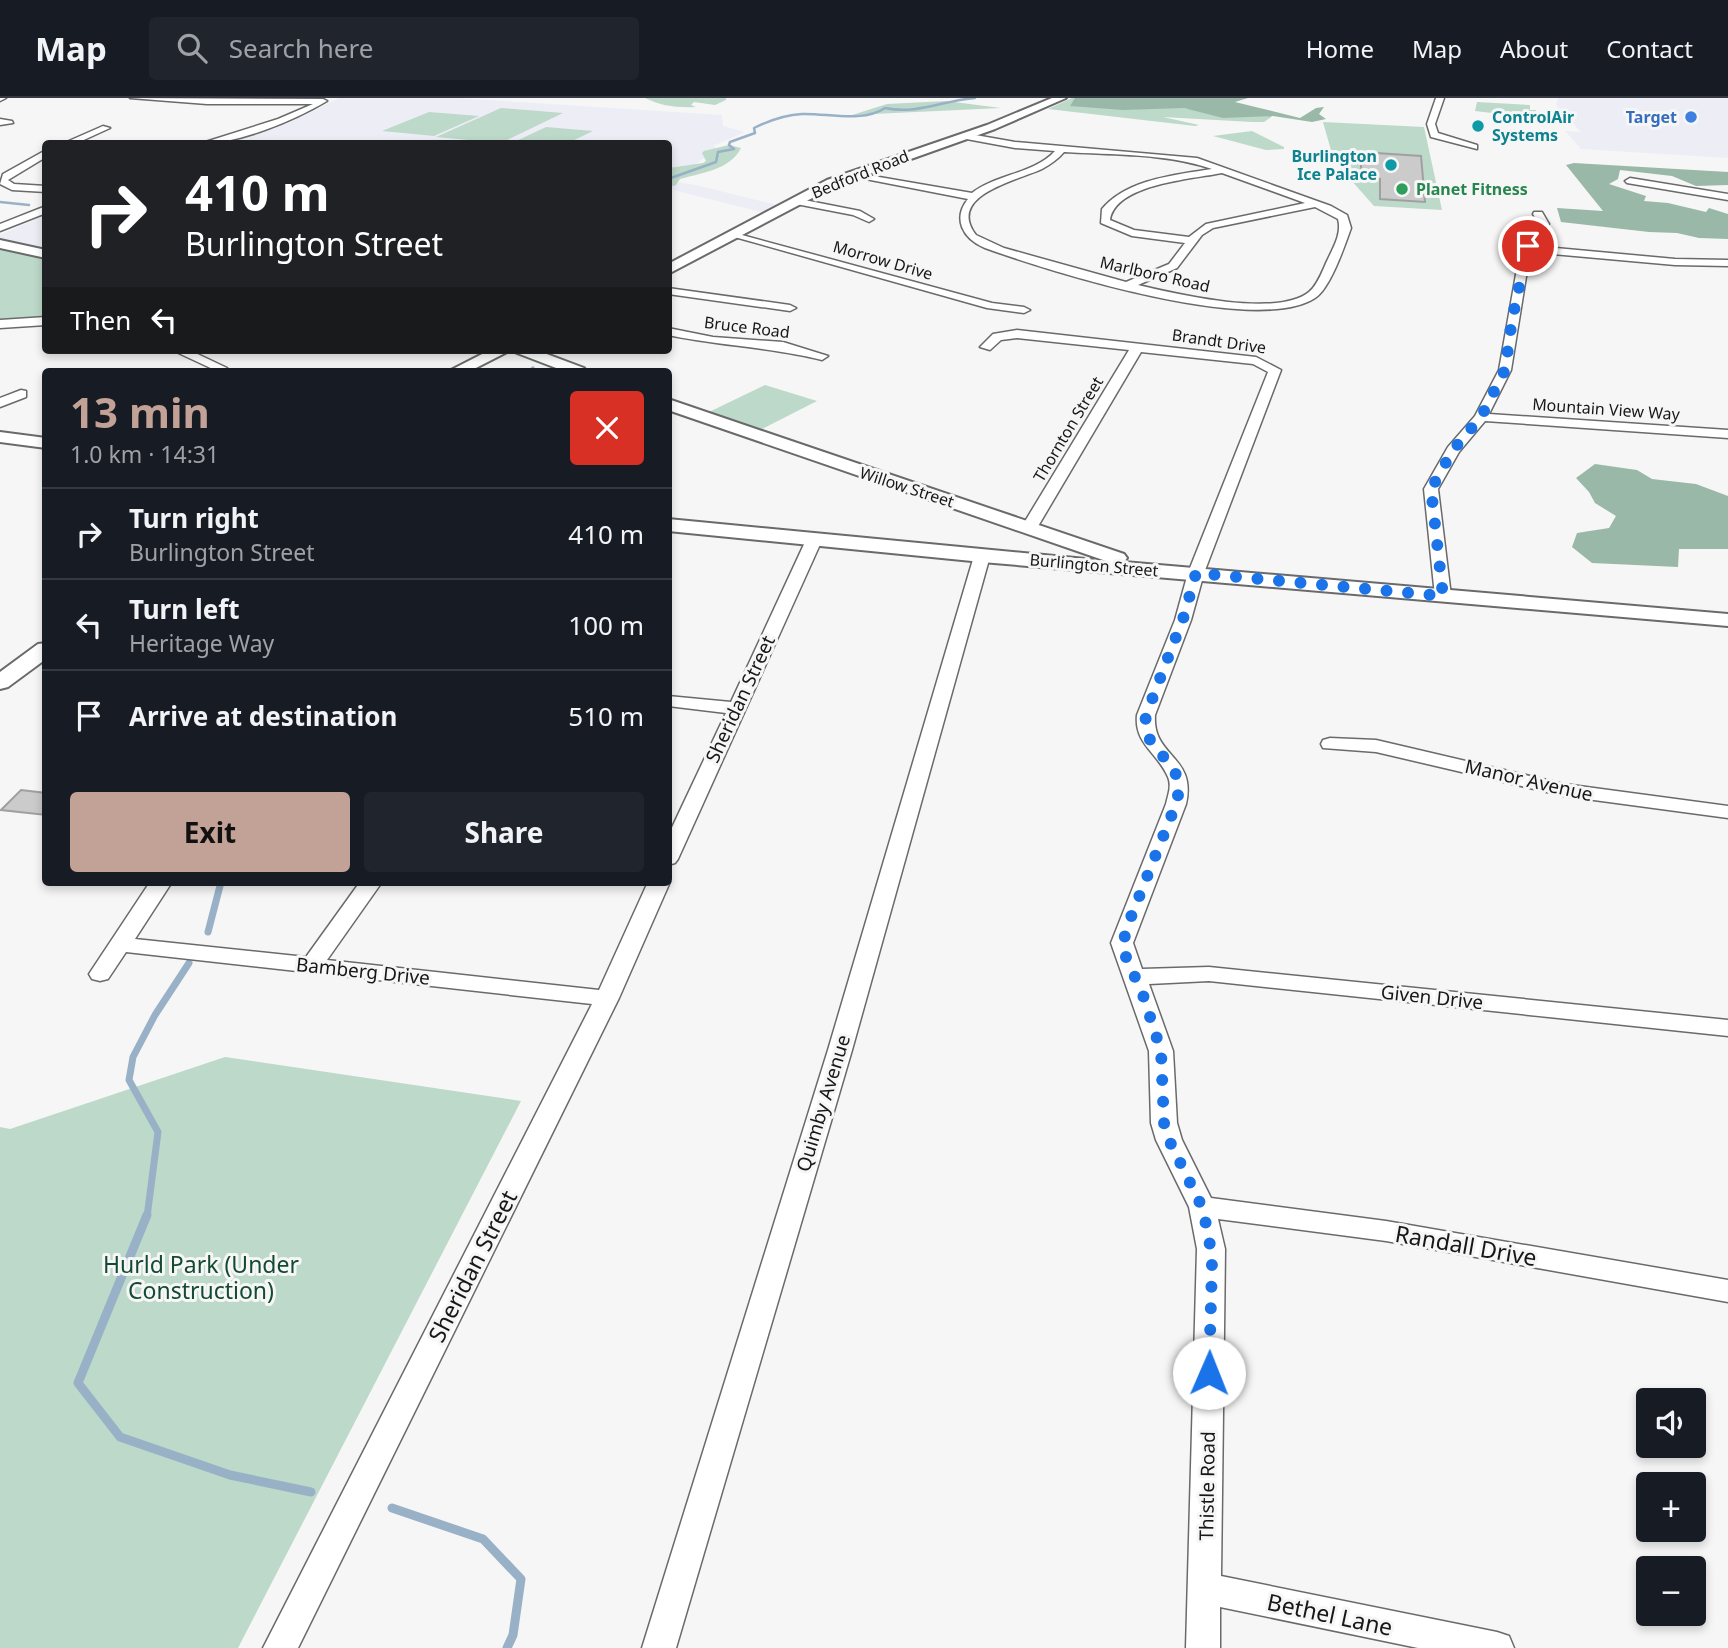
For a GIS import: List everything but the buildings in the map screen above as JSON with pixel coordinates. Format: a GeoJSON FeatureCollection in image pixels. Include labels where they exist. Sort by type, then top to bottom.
{"type":"FeatureCollection","features":[{"type":"Feature","properties":{"kind":"street"},"geometry":{"type":"LineString","coordinates":[[134,98],[193,101],[326,100]]}},
{"type":"Feature","properties":{"kind":"street","name":"Bedford Road"},"geometry":{"type":"LineString","coordinates":[[672,268],[794,201],[850,175],[964,136],[1061,98]]}},
{"type":"Feature","properties":{"kind":"street"},"geometry":{"type":"LineString","coordinates":[[1440,98],[1431,124],[1434,135],[1474,147]]}},
{"type":"Feature","properties":{"kind":"street"},"geometry":{"type":"LineString","coordinates":[[216,140],[290,118],[326,100]]}},
{"type":"Feature","properties":{"kind":"street"},"geometry":{"type":"LineString","coordinates":[[76,140],[106,128]]}},
{"type":"Feature","properties":{"kind":"street","name":"Marlboro Road"},"geometry":{"type":"LineString","coordinates":[[964,136],[1008,145],[1172,157],[1225,170],[1318,203],[1345,219],[1346,228],[1318,286],[1307,299],[1277,305],[1214,303],[1178,298],[1128,285],[1000,250],[974,240],[966,230],[964,220],[965,211],[975,197]]}},
{"type":"Feature","properties":{"kind":"street"},"geometry":{"type":"LineString","coordinates":[[850,175],[975,197],[996,183],[1052,160],[1062,149]]}},
{"type":"Feature","properties":{"kind":"street"},"geometry":{"type":"LineString","coordinates":[[42,155],[2,181],[15,187],[42,189]]}},
{"type":"Feature","properties":{"kind":"street"},"geometry":{"type":"LineString","coordinates":[[1193,241],[1124,231],[1105,221],[1105,211],[1112,200],[1125,194],[1170,180],[1225,170]]}},
{"type":"Feature","properties":{"kind":"street"},"geometry":{"type":"LineString","coordinates":[[1630,181],[1728,197]]}},
{"type":"Feature","properties":{"kind":"street"},"geometry":{"type":"LineString","coordinates":[[794,201],[856,213],[869,219]]}},
{"type":"Feature","properties":{"kind":"street"},"geometry":{"type":"LineString","coordinates":[[1128,285],[1173,266],[1201,230],[1221,222],[1318,203]]}},
{"type":"Feature","properties":{"kind":"street"},"geometry":{"type":"LineString","coordinates":[[0,217],[42,210]]}},
{"type":"Feature","properties":{"kind":"street"},"geometry":{"type":"LineString","coordinates":[[0,228],[42,210]]}},
{"type":"Feature","properties":{"kind":"street"},"geometry":{"type":"LineString","coordinates":[[1443,596],[1431,489],[1453,450],[1481,416],[1505,370],[1527,249],[1545,224],[1538,214]]}},
{"type":"Feature","properties":{"kind":"street","name":"Morrow Drive"},"geometry":{"type":"LineString","coordinates":[[735,234],[990,306],[1024,310]]}},
{"type":"Feature","properties":{"kind":"street"},"geometry":{"type":"LineString","coordinates":[[0,244],[42,253]]}},
{"type":"Feature","properties":{"kind":"street"},"geometry":{"type":"LineString","coordinates":[[1527,249],[1667,261],[1728,263]]}},
{"type":"Feature","properties":{"kind":"street"},"geometry":{"type":"LineString","coordinates":[[672,292],[790,308]]}},
{"type":"Feature","properties":{"kind":"street"},"geometry":{"type":"LineString","coordinates":[[0,324],[42,321]]}},
{"type":"Feature","properties":{"kind":"street","name":"Bruce Road"},"geometry":{"type":"LineString","coordinates":[[672,332],[713,341],[780,345],[822,356]]}},
{"type":"Feature","properties":{"kind":"street","name":"Brandt Drive"},"geometry":{"type":"LineString","coordinates":[[986,347],[996,337],[1014,334],[1256,361],[1268,364],[1275,370],[1205,557],[1196,573]]}},
{"type":"Feature","properties":{"kind":"street","name":"Thornton Street"},"geometry":{"type":"LineString","coordinates":[[1029,528],[1137,348]]}},
{"type":"Feature","properties":{"kind":"street"},"geometry":{"type":"LineString","coordinates":[[188,354],[221,368]]}},
{"type":"Feature","properties":{"kind":"street"},"geometry":{"type":"LineString","coordinates":[[464,368],[494,354]]}},
{"type":"Feature","properties":{"kind":"street"},"geometry":{"type":"LineString","coordinates":[[533,354],[570,368]]}},
{"type":"Feature","properties":{"kind":"street"},"geometry":{"type":"LineString","coordinates":[[0,403],[22,394]]}},
{"type":"Feature","properties":{"kind":"street","name":"Willow Street"},"geometry":{"type":"LineString","coordinates":[[672,405],[812,456],[1147,569]]}},
{"type":"Feature","properties":{"kind":"street","name":"Mountain View Way"},"geometry":{"type":"LineString","coordinates":[[1481,416],[1728,434]]}},
{"type":"Feature","properties":{"kind":"street"},"geometry":{"type":"LineString","coordinates":[[2,438],[42,443]]}},
{"type":"Feature","properties":{"kind":"street","name":"Burlington Street"},"geometry":{"type":"LineString","coordinates":[[672,525],[982,556],[1728,620]]}},
{"type":"Feature","properties":{"kind":"street","name":"Sheridan Street"},"geometry":{"type":"LineString","coordinates":[[672,850],[814,540]]}},
{"type":"Feature","properties":{"kind":"street","name":"Quimby Avenue"},"geometry":{"type":"LineString","coordinates":[[659,1648],[840,1050],[982,556]]}},
{"type":"Feature","properties":{"kind":"street","name":"Thistle Road"},"geometry":{"type":"LineString","coordinates":[[1196,573],[1184,616],[1145,719],[1151,742],[1177,773],[1180,787],[1176,804],[1122,943],[1161,1051],[1162,1109],[1166,1132],[1202,1207],[1212,1266],[1203,1648]]}},
{"type":"Feature","properties":{"kind":"street"},"geometry":{"type":"LineString","coordinates":[[0,682],[42,652]]}},
{"type":"Feature","properties":{"kind":"street"},"geometry":{"type":"LineString","coordinates":[[672,701],[736,708]]}},
{"type":"Feature","properties":{"kind":"street","name":"Manor Avenue"},"geometry":{"type":"LineString","coordinates":[[1330,744],[1371,745],[1564,790],[1728,812]]}},
{"type":"Feature","properties":{"kind":"street"},"geometry":{"type":"LineString","coordinates":[[100,974],[158,886]]}},
{"type":"Feature","properties":{"kind":"street"},"geometry":{"type":"LineString","coordinates":[[312,965],[368,886]]}},
{"type":"Feature","properties":{"kind":"street","name":"Sheridan Street"},"geometry":{"type":"LineString","coordinates":[[280,1648],[607,998],[657,886]]}},
{"type":"Feature","properties":{"kind":"street","name":"Bamberg Drive"},"geometry":{"type":"LineString","coordinates":[[120,944],[607,998]]}},
{"type":"Feature","properties":{"kind":"street","name":"Given Drive"},"geometry":{"type":"LineString","coordinates":[[1136,977],[1209,974],[1728,1028]]}},
{"type":"Feature","properties":{"kind":"street","name":"Randall Drive"},"geometry":{"type":"LineString","coordinates":[[1202,1207],[1386,1231],[1728,1291]]}},
{"type":"Feature","properties":{"kind":"street","name":"Bethel Lane"},"geometry":{"type":"LineString","coordinates":[[1205,1588],[1497,1648]]}},
{"type":"Feature","properties":{"kind":"shaded area"},"geometry":{"type":"Polygon","coordinates":[[[339,98],[456,98],[722,115],[723,126],[745,132],[713,146],[716,148],[695,165],[672,173],[672,140],[227,140],[301,117],[339,98]]]}},
{"type":"Feature","properties":{"kind":"shaded area"},"geometry":{"type":"Polygon","coordinates":[[[1558,98],[1728,98],[1728,158],[1581,149],[1565,131],[1581,132],[1556,105],[1558,98]]]}},
{"type":"Feature","properties":{"kind":"shaded area"},"geometry":{"type":"Polygon","coordinates":[[[672,181],[777,205],[765,213],[672,190],[672,181]]]}},
{"type":"Feature","properties":{"kind":"shaded area"},"geometry":{"type":"Polygon","coordinates":[[[42,216],[42,247],[0,240],[0,235],[42,216]]]}},
{"type":"Feature","properties":{"kind":"green space"},"geometry":{"type":"Polygon","coordinates":[[[645,98],[726,100],[715,105],[694,102],[691,105],[696,107],[683,107],[663,105],[645,98]]]}},
{"type":"Feature","properties":{"kind":"green space"},"geometry":{"type":"Polygon","coordinates":[[[1072,98],[1108,98],[1156,106],[1274,115],[1264,122],[1163,117],[1199,125],[1195,126],[1048,109],[1072,98]]]}},
{"type":"Feature","properties":{"kind":"green space"},"geometry":{"type":"Polygon","coordinates":[[[1075,98],[1248,98],[1235,102],[1300,118],[1316,108],[1324,107],[1319,114],[1326,119],[1312,122],[1273,116],[1223,118],[1184,108],[1123,110],[1070,106],[1075,98]]]}},
{"type":"Feature","properties":{"kind":"green space"},"geometry":{"type":"Polygon","coordinates":[[[946,101],[1001,108],[852,115],[887,104],[946,101]]]}},
{"type":"Feature","properties":{"kind":"green space"},"geometry":{"type":"Polygon","coordinates":[[[1477,102],[1530,105],[1530,110],[1536,110],[1535,118],[1475,111],[1477,102]]]}},
{"type":"Feature","properties":{"kind":"green space"},"geometry":{"type":"Polygon","coordinates":[[[501,108],[563,113],[507,140],[436,137],[501,108]]]}},
{"type":"Feature","properties":{"kind":"green space"},"geometry":{"type":"Polygon","coordinates":[[[429,112],[479,116],[434,136],[382,131],[429,112]]]}},
{"type":"Feature","properties":{"kind":"green space"},"geometry":{"type":"Polygon","coordinates":[[[1323,122],[1424,127],[1442,210],[1374,206],[1334,161],[1323,122]]]}},
{"type":"Feature","properties":{"kind":"green space"},"geometry":{"type":"Polygon","coordinates":[[[546,127],[593,131],[574,140],[518,140],[546,127]]]}},
{"type":"Feature","properties":{"kind":"green space"},"geometry":{"type":"Polygon","coordinates":[[[1252,131],[1284,149],[1266,150],[1213,136],[1252,131]]]}},
{"type":"Feature","properties":{"kind":"green space"},"geometry":{"type":"Polygon","coordinates":[[[729,145],[741,148],[722,166],[680,179],[672,186],[672,168],[703,163],[706,161],[702,153],[729,145]]]}},
{"type":"Feature","properties":{"kind":"green space"},"geometry":{"type":"Polygon","coordinates":[[[1574,163],[1728,172],[1728,185],[1696,186],[1672,176],[1620,170],[1618,179],[1609,184],[1646,196],[1644,201],[1668,203],[1706,212],[1709,208],[1728,214],[1728,239],[1561,222],[1557,208],[1603,211],[1566,165],[1574,163]]]}},
{"type":"Feature","properties":{"kind":"green space"},"geometry":{"type":"Polygon","coordinates":[[[0,249],[42,257],[42,318],[0,321],[0,249]]]}},
{"type":"Feature","properties":{"kind":"green space"},"geometry":{"type":"Polygon","coordinates":[[[765,385],[817,401],[762,429],[709,412],[765,385]]]}},
{"type":"Feature","properties":{"kind":"green space"},"geometry":{"type":"Polygon","coordinates":[[[1595,464],[1637,470],[1652,479],[1696,484],[1728,496],[1728,549],[1679,549],[1678,567],[1592,563],[1572,547],[1577,533],[1609,528],[1616,516],[1595,503],[1576,478],[1595,464]]]}},
{"type":"Feature","properties":{"kind":"green space","name":"Hurld Park (Under Construction)"},"geometry":{"type":"Polygon","coordinates":[[[225,1057],[521,1101],[238,1648],[0,1648],[0,1127],[10,1129],[225,1057]]]}},
{"type":"Feature","properties":{"kind":"waterway"},"geometry":{"type":"LineString","coordinates":[[672,178],[716,162],[718,152],[734,149],[729,145],[730,142],[755,133],[754,128],[771,120],[802,114],[866,115],[885,108],[908,110],[975,98]]}},
{"type":"Feature","properties":{"kind":"waterway"},"geometry":{"type":"LineString","coordinates":[[0,202],[29,205]]}},
{"type":"Feature","properties":{"kind":"waterway"},"geometry":{"type":"LineString","coordinates":[[208,932],[220,886]]}},
{"type":"Feature","properties":{"kind":"waterway"},"geometry":{"type":"LineString","coordinates":[[147,1217],[158,1132],[129,1080],[133,1057],[155,1015],[189,963]]}},
{"type":"Feature","properties":{"kind":"waterway"},"geometry":{"type":"LineString","coordinates":[[147,1215],[78,1383],[120,1437],[230,1475],[311,1492]]}},
{"type":"Feature","properties":{"kind":"waterway"},"geometry":{"type":"LineString","coordinates":[[392,1508],[483,1539],[521,1579],[513,1635],[507,1648]]}},
{"type":"Feature","properties":{"kind":"place","name":"Target"},"geometry":{"type":"Point","coordinates":[1691,117]}},
{"type":"Feature","properties":{"kind":"place","name":"ControlAir Systems"},"geometry":{"type":"Point","coordinates":[1478,126]}},
{"type":"Feature","properties":{"kind":"place","name":"Burlington Ice Palace"},"geometry":{"type":"Point","coordinates":[1391,165]}},
{"type":"Feature","properties":{"kind":"place","name":"Planet Fitness"},"geometry":{"type":"Point","coordinates":[1402,189]}},
{"type":"Feature","properties":{"kind":"route"},"geometry":{"type":"LineString","coordinates":[[1209,1373],[1211,1249],[1202,1207],[1169,1140],[1162,1109],[1161,1051],[1143,995],[1122,948],[1127,927],[1176,804],[1180,787],[1177,773],[1148,735],[1145,726],[1149,704],[1184,616],[1196,573],[1443,596],[1431,489],[1453,450],[1481,417],[1505,370],[1512,320],[1528,246]]}}]}
